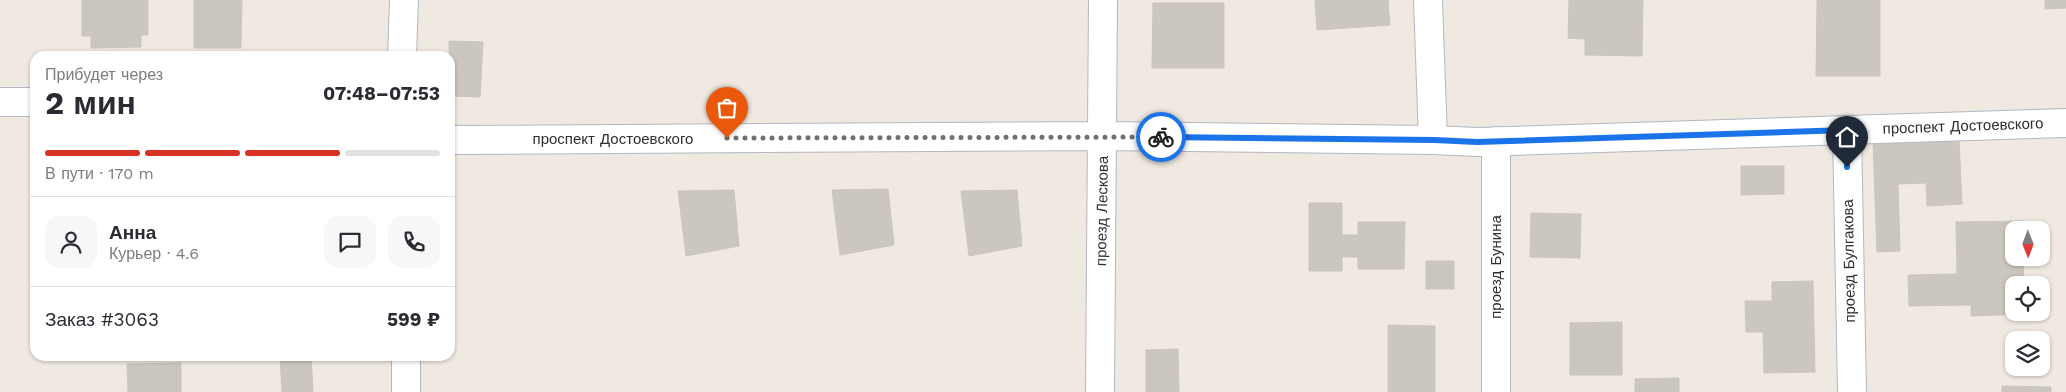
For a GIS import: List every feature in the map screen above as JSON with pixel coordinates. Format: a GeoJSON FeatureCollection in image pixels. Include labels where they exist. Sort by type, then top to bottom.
{"type":"FeatureCollection","features":[{"type":"Feature","properties":{"kind":"street"},"geometry":{"type":"LineString","coordinates":[[402,51],[404,0]]}},
{"type":"Feature","properties":{"kind":"street","name":"проезд Лескова"},"geometry":{"type":"LineString","coordinates":[[1100,392],[1103,0]]}},
{"type":"Feature","properties":{"kind":"street"},"geometry":{"type":"LineString","coordinates":[[1428,0],[1434,140]]}},
{"type":"Feature","properties":{"kind":"street"},"geometry":{"type":"LineString","coordinates":[[0,102],[30,102]]}},
{"type":"Feature","properties":{"kind":"street","name":"проспект Достоевского"},"geometry":{"type":"LineString","coordinates":[[455,140],[1103,136],[1496,142],[2066,124]]}},
{"type":"Feature","properties":{"kind":"street","name":"проезд Булгакова"},"geometry":{"type":"LineString","coordinates":[[1847,130],[1852,392]]}},
{"type":"Feature","properties":{"kind":"street","name":"проезд Бунина"},"geometry":{"type":"LineString","coordinates":[[1496,142],[1496,392]]}},
{"type":"Feature","properties":{"kind":"street"},"geometry":{"type":"LineString","coordinates":[[406,361],[406,392]]}},
{"type":"Feature","properties":{"kind":"building"},"geometry":{"type":"Polygon","coordinates":[[[82,0],[148,0],[148,35],[141,35],[141,47],[91,48],[91,36],[82,36],[82,0]]]}},
{"type":"Feature","properties":{"kind":"building"},"geometry":{"type":"Polygon","coordinates":[[[194,0],[242,0],[241,48],[194,48],[194,0]]]}},
{"type":"Feature","properties":{"kind":"building"},"geometry":{"type":"Polygon","coordinates":[[[1315,0],[1388,0],[1390,25],[1317,30],[1315,0]]]}},
{"type":"Feature","properties":{"kind":"building"},"geometry":{"type":"Polygon","coordinates":[[[1569,0],[1643,0],[1642,56],[1585,55],[1585,39],[1568,38],[1569,0]]]}},
{"type":"Feature","properties":{"kind":"building"},"geometry":{"type":"Polygon","coordinates":[[[1817,0],[1880,0],[1880,76],[1816,76],[1817,0]]]}},
{"type":"Feature","properties":{"kind":"building"},"geometry":{"type":"Polygon","coordinates":[[[2045,0],[2066,0],[2066,8],[2045,9],[2045,0]]]}},
{"type":"Feature","properties":{"kind":"building"},"geometry":{"type":"Polygon","coordinates":[[[1153,3],[1224,3],[1224,68],[1152,68],[1153,3]]]}},
{"type":"Feature","properties":{"kind":"building"},"geometry":{"type":"Polygon","coordinates":[[[449,41],[483,42],[480,97],[455,96],[455,51],[449,51],[449,41]]]}},
{"type":"Feature","properties":{"kind":"building"},"geometry":{"type":"Polygon","coordinates":[[[1959,140],[1962,204],[1927,206],[1926,183],[1898,184],[1900,251],[1877,252],[1873,143],[1959,140]]]}},
{"type":"Feature","properties":{"kind":"building"},"geometry":{"type":"Polygon","coordinates":[[[1741,166],[1784,166],[1784,194],[1741,195],[1741,166]]]}},
{"type":"Feature","properties":{"kind":"building"},"geometry":{"type":"Polygon","coordinates":[[[888,189],[894,245],[840,255],[832,190],[888,189]]]}},
{"type":"Feature","properties":{"kind":"building"},"geometry":{"type":"Polygon","coordinates":[[[734,190],[739,246],[686,256],[678,191],[734,190]]]}},
{"type":"Feature","properties":{"kind":"building"},"geometry":{"type":"Polygon","coordinates":[[[1017,190],[1022,246],[969,256],[961,191],[1017,190]]]}},
{"type":"Feature","properties":{"kind":"building"},"geometry":{"type":"Polygon","coordinates":[[[1309,203],[1342,203],[1342,235],[1358,235],[1358,222],[1405,222],[1404,269],[1358,269],[1358,257],[1342,257],[1342,271],[1309,271],[1309,203]]]}},
{"type":"Feature","properties":{"kind":"building"},"geometry":{"type":"Polygon","coordinates":[[[1531,213],[1581,214],[1580,258],[1530,257],[1531,213]]]}},
{"type":"Feature","properties":{"kind":"building"},"geometry":{"type":"Polygon","coordinates":[[[2005,221],[2005,266],[2023,266],[2024,276],[2005,276],[2005,315],[1971,316],[1971,305],[1909,306],[1908,275],[1957,274],[1956,222],[2005,221]]]}},
{"type":"Feature","properties":{"kind":"building"},"geometry":{"type":"Polygon","coordinates":[[[1426,261],[1454,261],[1454,289],[1426,289],[1426,261]]]}},
{"type":"Feature","properties":{"kind":"building"},"geometry":{"type":"Polygon","coordinates":[[[1813,281],[1815,372],[1764,373],[1763,332],[1746,332],[1745,301],[1772,301],[1772,282],[1813,281]]]}},
{"type":"Feature","properties":{"kind":"building"},"geometry":{"type":"Polygon","coordinates":[[[1622,322],[1622,375],[1570,375],[1570,323],[1622,322]]]}},
{"type":"Feature","properties":{"kind":"building"},"geometry":{"type":"Polygon","coordinates":[[[1388,325],[1435,326],[1435,392],[1388,392],[1388,325]]]}},
{"type":"Feature","properties":{"kind":"building"},"geometry":{"type":"Polygon","coordinates":[[[1178,349],[1179,392],[1146,392],[1146,350],[1178,349]]]}},
{"type":"Feature","properties":{"kind":"building"},"geometry":{"type":"Polygon","coordinates":[[[280,361],[311,361],[313,392],[282,392],[280,361]]]}},
{"type":"Feature","properties":{"kind":"building"},"geometry":{"type":"Polygon","coordinates":[[[181,363],[181,392],[128,392],[127,364],[181,363]]]}},
{"type":"Feature","properties":{"kind":"building"},"geometry":{"type":"Polygon","coordinates":[[[1679,378],[1679,392],[1635,392],[1635,379],[1679,378]]]}},
{"type":"Feature","properties":{"kind":"building"},"geometry":{"type":"Polygon","coordinates":[[[2002,386],[2051,387],[2051,392],[2002,392],[2002,386]]]}},
{"type":"Feature","properties":{"kind":"way so far"},"geometry":{"type":"LineString","coordinates":[[727,138],[1161,137]]}},
{"type":"Feature","properties":{"kind":"route"},"geometry":{"type":"LineString","coordinates":[[1161,137],[1477,142],[1847,130],[1847,167]]}}]}
